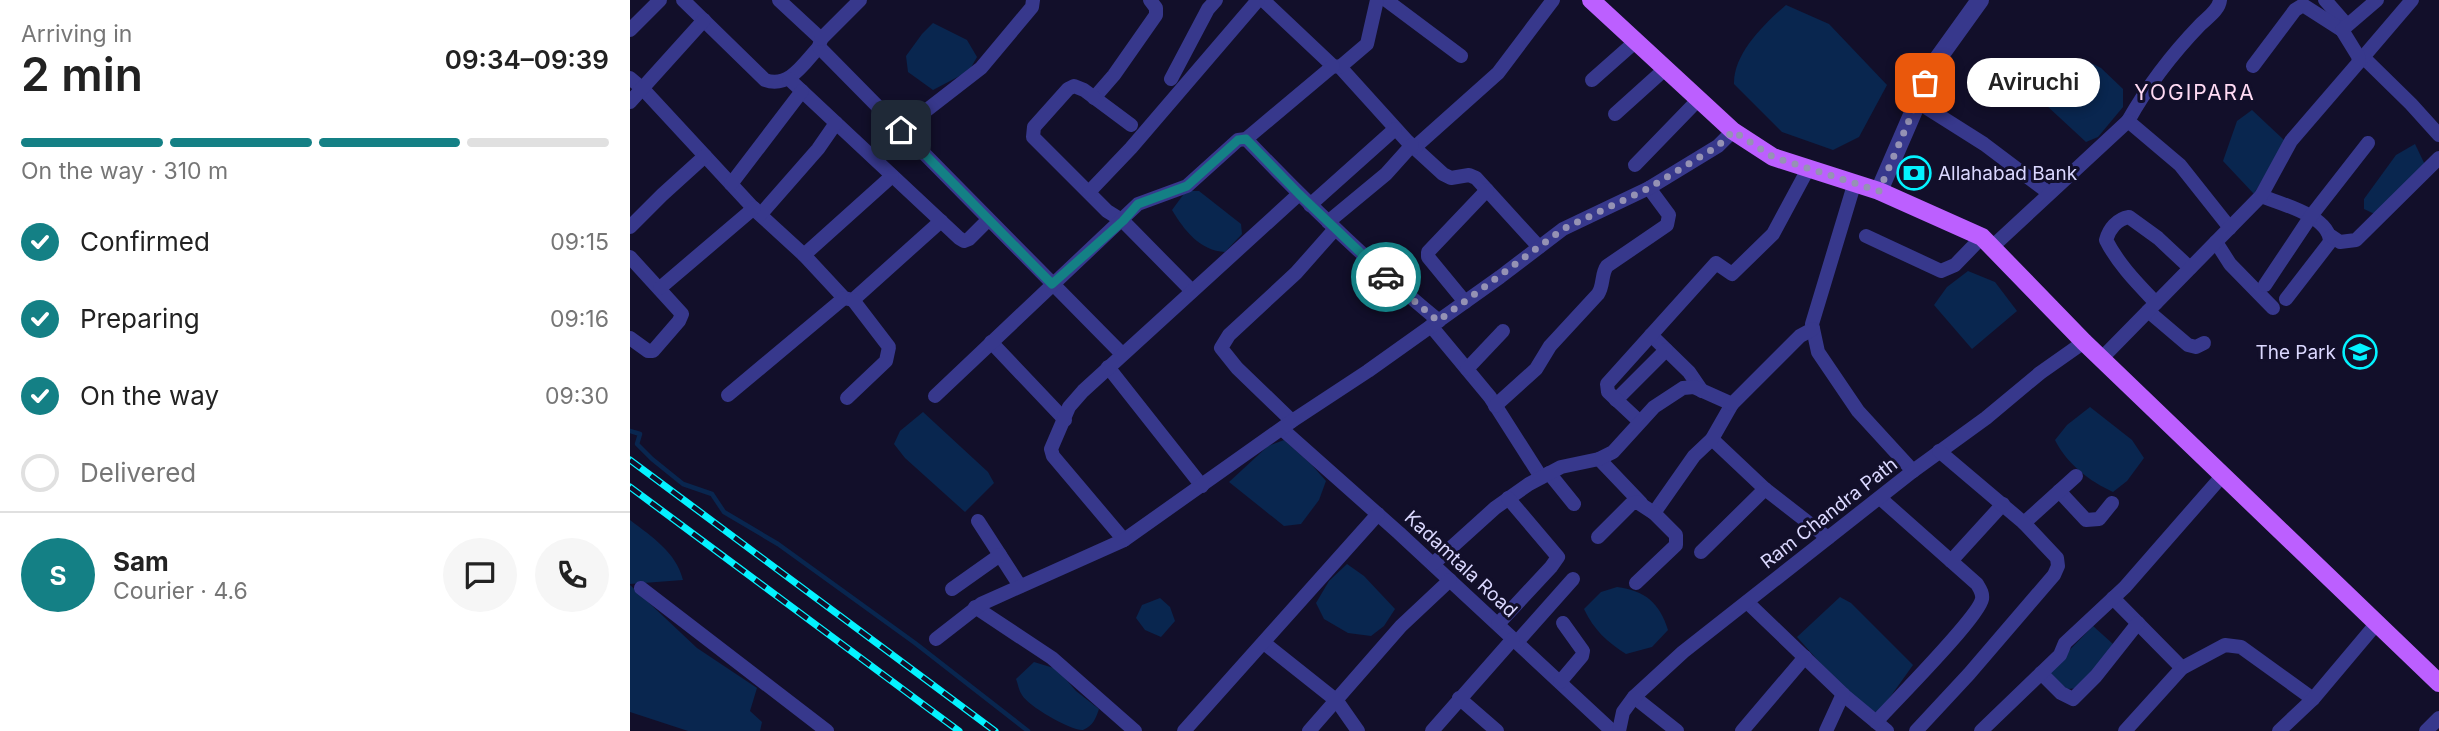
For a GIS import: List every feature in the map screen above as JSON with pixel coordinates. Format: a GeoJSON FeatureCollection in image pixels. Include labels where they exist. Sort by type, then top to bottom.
{"type":"FeatureCollection","features":[{"type":"Feature","properties":{"kind":"main road"},"geometry":{"type":"LineString","coordinates":[[1591,0],[1733,131],[1773,157],[1879,191],[1987,242],[2101,359],[2439,683]]}},
{"type":"Feature","properties":{"kind":"street"},"geometry":{"type":"LineString","coordinates":[[630,30],[660,0]]}},
{"type":"Feature","properties":{"kind":"street"},"geometry":{"type":"LineString","coordinates":[[683,0],[765,80],[778,84],[789,79],[860,0]]}},
{"type":"Feature","properties":{"kind":"street"},"geometry":{"type":"LineString","coordinates":[[779,0],[988,220],[1122,354]]}},
{"type":"Feature","properties":{"kind":"street"},"geometry":{"type":"LineString","coordinates":[[901,130],[981,68],[1032,7],[1033,0]]}},
{"type":"Feature","properties":{"kind":"street"},"geometry":{"type":"LineString","coordinates":[[1094,98],[1114,75],[1156,15],[1156,9],[1150,0]]}},
{"type":"Feature","properties":{"kind":"street"},"geometry":{"type":"LineString","coordinates":[[1171,79],[1208,9],[1216,0]]}},
{"type":"Feature","properties":{"kind":"street"},"geometry":{"type":"LineString","coordinates":[[1089,192],[1202,68],[1258,0]]}},
{"type":"Feature","properties":{"kind":"street"},"geometry":{"type":"LineString","coordinates":[[1263,0],[1336,66],[1395,129],[1443,174],[1451,178],[1469,175],[1476,178],[1539,247]]}},
{"type":"Feature","properties":{"kind":"street"},"geometry":{"type":"LineString","coordinates":[[935,396],[1138,204],[1187,186],[1238,140],[1246,139],[1367,44],[1377,0]]}},
{"type":"Feature","properties":{"kind":"street"},"geometry":{"type":"LineString","coordinates":[[1386,0],[1461,55]]}},
{"type":"Feature","properties":{"kind":"street"},"geometry":{"type":"LineString","coordinates":[[1332,225],[1413,147],[1498,73],[1553,0]]}},
{"type":"Feature","properties":{"kind":"street"},"geometry":{"type":"LineString","coordinates":[[1879,191],[1934,64],[1980,0]]}},
{"type":"Feature","properties":{"kind":"street"},"geometry":{"type":"LineString","coordinates":[[1866,236],[1941,271],[1955,265],[2049,193],[2128,121],[2142,96],[2198,27],[2219,7],[2220,0]]}},
{"type":"Feature","properties":{"kind":"street"},"geometry":{"type":"LineString","coordinates":[[2325,0],[2344,27],[2358,56],[2412,104],[2439,135]]}},
{"type":"Feature","properties":{"kind":"street"},"geometry":{"type":"LineString","coordinates":[[2344,27],[2378,0]]}},
{"type":"Feature","properties":{"kind":"street"},"geometry":{"type":"LineString","coordinates":[[2101,359],[2261,196],[2291,141],[2412,0]]}},
{"type":"Feature","properties":{"kind":"street"},"geometry":{"type":"LineString","coordinates":[[2253,66],[2295,10],[2303,5],[2344,27]]}},
{"type":"Feature","properties":{"kind":"street"},"geometry":{"type":"LineString","coordinates":[[630,102],[704,20]]}},
{"type":"Feature","properties":{"kind":"street"},"geometry":{"type":"LineString","coordinates":[[1592,80],[1635,42]]}},
{"type":"Feature","properties":{"kind":"street"},"geometry":{"type":"LineString","coordinates":[[1615,114],[1665,69]]}},
{"type":"Feature","properties":{"kind":"street"},"geometry":{"type":"LineString","coordinates":[[630,78],[757,211],[849,299],[889,347],[886,361],[846,398]]}},
{"type":"Feature","properties":{"kind":"street"},"geometry":{"type":"LineString","coordinates":[[789,79],[964,241],[988,220]]}},
{"type":"Feature","properties":{"kind":"street"},"geometry":{"type":"LineString","coordinates":[[1131,125],[1074,86],[1068,89],[1034,127],[1033,137],[1107,211],[1123,221],[1192,291]]}},
{"type":"Feature","properties":{"kind":"street"},"geometry":{"type":"LineString","coordinates":[[731,184],[802,91]]}},
{"type":"Feature","properties":{"kind":"street"},"geometry":{"type":"LineString","coordinates":[[1635,165],[1698,100]]}},
{"type":"Feature","properties":{"kind":"street"},"geometry":{"type":"LineString","coordinates":[[1916,101],[1984,144],[2049,193]]}},
{"type":"Feature","properties":{"kind":"street"},"geometry":{"type":"LineString","coordinates":[[2128,121],[2180,165],[2230,228]]}},
{"type":"Feature","properties":{"kind":"street"},"geometry":{"type":"LineString","coordinates":[[660,289],[757,211],[818,149],[836,123]]}},
{"type":"Feature","properties":{"kind":"street"},"geometry":{"type":"LineString","coordinates":[[1310,205],[1395,129]]}},
{"type":"Feature","properties":{"kind":"street"},"geometry":{"type":"LineString","coordinates":[[936,639],[975,607],[1124,540],[1465,302],[1563,229],[1649,188],[1718,146],[1733,131]]}},
{"type":"Feature","properties":{"kind":"street"},"geometry":{"type":"LineString","coordinates":[[1246,139],[1310,205],[1435,323],[1545,475],[1574,504]]}},
{"type":"Feature","properties":{"kind":"street"},"geometry":{"type":"LineString","coordinates":[[2265,285],[2311,216],[2368,143]]}},
{"type":"Feature","properties":{"kind":"street"},"geometry":{"type":"LineString","coordinates":[[630,227],[705,156]]}},
{"type":"Feature","properties":{"kind":"street"},"geometry":{"type":"LineString","coordinates":[[2330,236],[2340,242],[2356,240],[2439,158]]}},
{"type":"Feature","properties":{"kind":"street"},"geometry":{"type":"LineString","coordinates":[[1639,421],[1608,392],[1608,384],[1716,263],[1732,274],[1773,234],[1808,169]]}},
{"type":"Feature","properties":{"kind":"street"},"geometry":{"type":"LineString","coordinates":[[804,255],[892,176]]}},
{"type":"Feature","properties":{"kind":"street"},"geometry":{"type":"LineString","coordinates":[[1854,184],[1812,324],[1813,329],[1818,352],[1858,411],[1913,471]]}},
{"type":"Feature","properties":{"kind":"street"},"geometry":{"type":"LineString","coordinates":[[1495,405],[1536,369],[1550,345],[1598,294],[1603,285],[1603,271],[1607,266],[1667,225],[1669,215],[1649,188]]}},
{"type":"Feature","properties":{"kind":"street"},"geometry":{"type":"LineString","coordinates":[[1465,302],[1428,257],[1427,252],[1488,190]]}},
{"type":"Feature","properties":{"kind":"street"},"geometry":{"type":"LineString","coordinates":[[1124,540],[1053,456],[1051,449],[1069,407],[1122,354],[1299,194]]}},
{"type":"Feature","properties":{"kind":"street"},"geometry":{"type":"LineString","coordinates":[[2261,196],[2311,216],[2328,230],[2330,236],[2330,242],[2286,299]]}},
{"type":"Feature","properties":{"kind":"street"},"geometry":{"type":"LineString","coordinates":[[2190,268],[2158,238],[2129,217],[2122,218],[2108,232],[2106,240],[2110,248],[2152,307],[2188,345],[2196,347],[2204,343]]}},
{"type":"Feature","properties":{"kind":"street"},"geometry":{"type":"LineString","coordinates":[[728,395],[941,222]]}},
{"type":"Feature","properties":{"kind":"street","name":"Kadamtala Road"},"geometry":{"type":"LineString","coordinates":[[1332,225],[1296,273],[1229,335],[1221,348],[1287,425],[1378,514],[1612,731]]}},
{"type":"Feature","properties":{"kind":"street"},"geometry":{"type":"LineString","coordinates":[[2216,242],[2231,264],[2273,308]]}},
{"type":"Feature","properties":{"kind":"street"},"geometry":{"type":"LineString","coordinates":[[630,257],[682,314],[653,351],[648,351],[630,338]]}},
{"type":"Feature","properties":{"kind":"street"},"geometry":{"type":"LineString","coordinates":[[1654,513],[1694,456],[1712,439],[1732,404],[1800,336],[1813,329]]}},
{"type":"Feature","properties":{"kind":"street"},"geometry":{"type":"LineString","coordinates":[[1467,369],[1503,331]]}},
{"type":"Feature","properties":{"kind":"street"},"geometry":{"type":"LineString","coordinates":[[1651,335],[1689,372],[1702,391]]}},
{"type":"Feature","properties":{"kind":"street"},"geometry":{"type":"LineString","coordinates":[[991,342],[1065,421]]}},
{"type":"Feature","properties":{"kind":"street","name":"Ram Chandra Path"},"geometry":{"type":"LineString","coordinates":[[1619,731],[1623,712],[1634,696],[1683,652],[1913,471],[2084,342]]}},
{"type":"Feature","properties":{"kind":"street"},"geometry":{"type":"LineString","coordinates":[[1616,400],[1666,350]]}},
{"type":"Feature","properties":{"kind":"street"},"geometry":{"type":"LineString","coordinates":[[1108,367],[1202,486]]}},
{"type":"Feature","properties":{"kind":"street"},"geometry":{"type":"LineString","coordinates":[[1433,564],[1508,498],[1561,467],[1599,459],[1613,452],[1654,407],[1683,388],[1695,387],[1732,404]]}},
{"type":"Feature","properties":{"kind":"street"},"geometry":{"type":"LineString","coordinates":[[1712,439],[1765,489],[1828,538]]}},
{"type":"Feature","properties":{"kind":"street"},"geometry":{"type":"LineString","coordinates":[[1916,731],[1969,674],[2054,575],[2058,566],[2057,558],[2024,523],[1939,451]]}},
{"type":"Feature","properties":{"kind":"street"},"geometry":{"type":"LineString","coordinates":[[1599,459],[1676,535],[1676,545],[1636,583]]}},
{"type":"Feature","properties":{"kind":"street"},"geometry":{"type":"LineString","coordinates":[[1981,731],[2060,655],[2065,643],[2113,598],[2222,475]]}},
{"type":"Feature","properties":{"kind":"street"},"geometry":{"type":"LineString","coordinates":[[2024,523],[2076,476]]}},
{"type":"Feature","properties":{"kind":"street"},"geometry":{"type":"LineString","coordinates":[[1701,552],[1765,489]]}},
{"type":"Feature","properties":{"kind":"street"},"geometry":{"type":"LineString","coordinates":[[2059,491],[2086,520],[2099,519],[2112,503]]}},
{"type":"Feature","properties":{"kind":"street"},"geometry":{"type":"LineString","coordinates":[[1498,624],[1558,557],[1508,498]]}},
{"type":"Feature","properties":{"kind":"street"},"geometry":{"type":"LineString","coordinates":[[1747,602],[1881,727],[1963,629],[1982,599],[1981,590],[1880,498]]}},
{"type":"Feature","properties":{"kind":"street"},"geometry":{"type":"LineString","coordinates":[[1598,537],[1631,505],[1641,503]]}},
{"type":"Feature","properties":{"kind":"street"},"geometry":{"type":"LineString","coordinates":[[1951,561],[2003,505]]}},
{"type":"Feature","properties":{"kind":"street"},"geometry":{"type":"LineString","coordinates":[[1184,731],[1378,514]]}},
{"type":"Feature","properties":{"kind":"street"},"geometry":{"type":"LineString","coordinates":[[978,521],[1020,586]]}},
{"type":"Feature","properties":{"kind":"street"},"geometry":{"type":"LineString","coordinates":[[952,589],[1000,555]]}},
{"type":"Feature","properties":{"kind":"street"},"geometry":{"type":"LineString","coordinates":[[1432,731],[1459,698],[1573,579]]}},
{"type":"Feature","properties":{"kind":"street"},"geometry":{"type":"LineString","coordinates":[[1309,731],[1401,626],[1450,580]]}},
{"type":"Feature","properties":{"kind":"street"},"geometry":{"type":"LineString","coordinates":[[641,588],[827,731]]}},
{"type":"Feature","properties":{"kind":"street"},"geometry":{"type":"LineString","coordinates":[[2113,598],[2182,667]]}},
{"type":"Feature","properties":{"kind":"street"},"geometry":{"type":"LineString","coordinates":[[975,607],[1052,657],[1135,731]]}},
{"type":"Feature","properties":{"kind":"street"},"geometry":{"type":"LineString","coordinates":[[1560,682],[1583,656],[1583,651],[1563,623]]}},
{"type":"Feature","properties":{"kind":"street"},"geometry":{"type":"LineString","coordinates":[[2279,731],[2313,699],[2377,623]]}},
{"type":"Feature","properties":{"kind":"street"},"geometry":{"type":"LineString","coordinates":[[2041,673],[2061,693],[2073,699],[2096,677],[2138,624]]}},
{"type":"Feature","properties":{"kind":"street"},"geometry":{"type":"LineString","coordinates":[[1264,643],[1337,701],[1358,731]]}},
{"type":"Feature","properties":{"kind":"street"},"geometry":{"type":"LineString","coordinates":[[2126,731],[2182,667],[2225,645],[2241,647],[2278,671],[2313,699]]}},
{"type":"Feature","properties":{"kind":"street"},"geometry":{"type":"LineString","coordinates":[[1742,731],[1805,657]]}},
{"type":"Feature","properties":{"kind":"street"},"geometry":{"type":"LineString","coordinates":[[1826,731],[1843,694]]}},
{"type":"Feature","properties":{"kind":"street"},"geometry":{"type":"LineString","coordinates":[[1634,696],[1677,731]]}},
{"type":"Feature","properties":{"kind":"street"},"geometry":{"type":"LineString","coordinates":[[1459,698],[1497,731]]}},
{"type":"Feature","properties":{"kind":"street"},"geometry":{"type":"LineString","coordinates":[[2426,731],[2439,718]]}},
{"type":"Feature","properties":{"kind":"water"},"geometry":{"type":"Polygon","coordinates":[[[1786,5],[1829,24],[1887,85],[1859,137],[1833,150],[1782,132],[1734,84],[1739,62],[1751,40],[1786,5]]]}},
{"type":"Feature","properties":{"kind":"water"},"geometry":{"type":"Polygon","coordinates":[[[933,23],[967,40],[977,57],[969,71],[933,90],[908,72],[906,56],[933,23]]]}},
{"type":"Feature","properties":{"kind":"water"},"geometry":{"type":"Polygon","coordinates":[[[2083,59],[2101,68],[2123,89],[2123,107],[2098,137],[2086,142],[2046,105],[2046,90],[2064,67],[2083,59]]]}},
{"type":"Feature","properties":{"kind":"water"},"geometry":{"type":"Polygon","coordinates":[[[2252,110],[2285,141],[2254,194],[2223,161],[2237,121],[2252,110]]]}},
{"type":"Feature","properties":{"kind":"water"},"geometry":{"type":"Polygon","coordinates":[[[2415,144],[2428,171],[2383,218],[2364,209],[2364,199],[2396,155],[2415,144]]]}},
{"type":"Feature","properties":{"kind":"water"},"geometry":{"type":"Polygon","coordinates":[[[1186,191],[1199,191],[1241,224],[1242,234],[1225,252],[1200,244],[1177,218],[1172,210],[1186,191]]]}},
{"type":"Feature","properties":{"kind":"water"},"geometry":{"type":"Polygon","coordinates":[[[1968,271],[1995,282],[2017,311],[1972,349],[1934,305],[1947,287],[1968,271]]]}},
{"type":"Feature","properties":{"kind":"water"},"geometry":{"type":"Polygon","coordinates":[[[2090,407],[2132,440],[2144,458],[2127,481],[2113,492],[2080,471],[2066,457],[2055,440],[2067,425],[2090,407]]]}},
{"type":"Feature","properties":{"kind":"water"},"geometry":{"type":"Polygon","coordinates":[[[923,412],[988,472],[994,483],[965,512],[905,458],[894,444],[900,431],[923,412]]]}},
{"type":"Feature","properties":{"kind":"water"},"geometry":{"type":"Polygon","coordinates":[[[1284,440],[1326,481],[1319,500],[1301,524],[1284,526],[1229,482],[1268,446],[1284,440]]]}},
{"type":"Feature","properties":{"kind":"water"},"geometry":{"type":"Polygon","coordinates":[[[630,520],[669,553],[683,580],[630,584],[630,520]]]}},
{"type":"Feature","properties":{"kind":"water"},"geometry":{"type":"Polygon","coordinates":[[[1347,564],[1364,576],[1395,609],[1384,626],[1371,636],[1348,633],[1324,619],[1316,603],[1329,581],[1347,564]]]}},
{"type":"Feature","properties":{"kind":"water"},"geometry":{"type":"Polygon","coordinates":[[[630,585],[697,648],[757,688],[750,711],[762,722],[760,731],[688,731],[630,712],[630,585]]]}},
{"type":"Feature","properties":{"kind":"water"},"geometry":{"type":"Polygon","coordinates":[[[1617,587],[1643,595],[1660,612],[1668,630],[1652,647],[1626,654],[1602,635],[1592,623],[1584,609],[1601,592],[1617,587]]]}},
{"type":"Feature","properties":{"kind":"water"},"geometry":{"type":"Polygon","coordinates":[[[1840,597],[1851,603],[1913,665],[1878,714],[1846,692],[1797,637],[1840,597]]]}},
{"type":"Feature","properties":{"kind":"water"},"geometry":{"type":"Polygon","coordinates":[[[1160,598],[1170,607],[1175,621],[1161,637],[1145,630],[1136,618],[1142,605],[1160,598]]]}},
{"type":"Feature","properties":{"kind":"water"},"geometry":{"type":"Polygon","coordinates":[[[2093,626],[2113,644],[2081,688],[2067,689],[2047,673],[2093,626]]]}},
{"type":"Feature","properties":{"kind":"water"},"geometry":{"type":"Polygon","coordinates":[[[1034,662],[1057,669],[1076,691],[1099,709],[1089,726],[1083,730],[1069,726],[1026,700],[1016,679],[1034,662]]]}},
{"type":"Feature","properties":{"kind":"waterway"},"geometry":{"type":"LineString","coordinates":[[630,431],[640,434],[637,444],[683,484],[712,494],[724,512],[778,544],[915,643],[1028,731]]}},
{"type":"Feature","properties":{"kind":"railway"},"geometry":{"type":"LineString","coordinates":[[630,460],[995,731]]}},
{"type":"Feature","properties":{"kind":"railway"},"geometry":{"type":"LineString","coordinates":[[630,487],[959,731]]}},
{"type":"Feature","properties":{"kind":"way so far"},"geometry":{"type":"LineString","coordinates":[[1386,277],[1438,321],[1563,229],[1649,188],[1718,146],[1733,131],[1773,157],[1879,191],[1925,83]]}},
{"type":"Feature","properties":{"kind":"place","name":"Aviruchi"},"geometry":{"type":"Point","coordinates":[1925,83]}},
{"type":"Feature","properties":{"kind":"place","name":"Allahabad Bank"},"geometry":{"type":"Point","coordinates":[1914,173]}},
{"type":"Feature","properties":{"kind":"place","name":"The Park"},"geometry":{"type":"Point","coordinates":[2360,352]}},
{"type":"Feature","properties":{"kind":"district","name":"YOGIPARA"},"geometry":{"type":"Point","coordinates":[2195,92]}},
{"type":"Feature","properties":{"kind":"route"},"geometry":{"type":"LineString","coordinates":[[901,130],[1052,284],[1123,221],[1138,204],[1187,186],[1238,140],[1246,139],[1386,277]]}}]}
